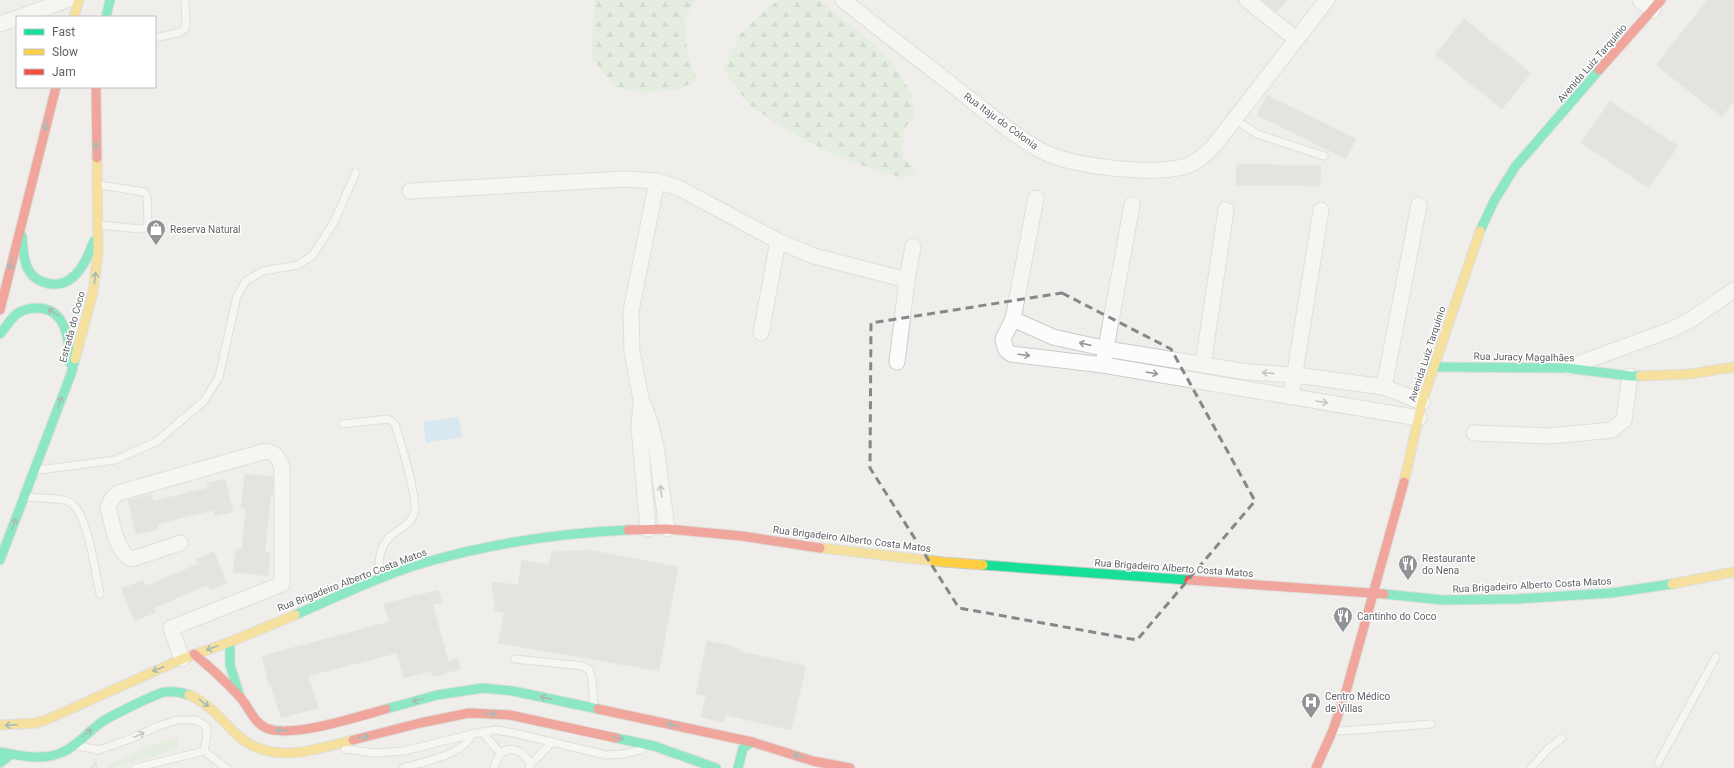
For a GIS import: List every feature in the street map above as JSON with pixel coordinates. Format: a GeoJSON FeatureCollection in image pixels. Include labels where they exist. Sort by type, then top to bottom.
{"type":"FeatureCollection","features":[{"type":"Feature","properties":{"kind":"main road"},"geometry":{"type":"LineString","coordinates":[[74,16],[79,0]]}},
{"type":"Feature","properties":{"kind":"main road"},"geometry":{"type":"LineString","coordinates":[[106,16],[110,0]]}},
{"type":"Feature","properties":{"kind":"main road","name":"Avenida Luiz Tarquínio"},"geometry":{"type":"LineString","coordinates":[[1316,768],[1333,730],[1374,593],[1398,506],[1422,402],[1480,231],[1494,201],[1515,167],[1657,5]]}},
{"type":"Feature","properties":{"kind":"main road"},"geometry":{"type":"LineString","coordinates":[[0,310],[20,224],[56,88]]}},
{"type":"Feature","properties":{"kind":"main road","name":"Estrada do Coco"},"geometry":{"type":"LineString","coordinates":[[0,560],[71,374],[93,292],[98,253],[96,88]]}},
{"type":"Feature","properties":{"kind":"main road"},"geometry":{"type":"LineString","coordinates":[[20,224],[25,259],[28,269],[36,278],[55,286],[67,282],[76,275],[97,236]]}},
{"type":"Feature","properties":{"kind":"main road"},"geometry":{"type":"LineString","coordinates":[[0,334],[20,311],[32,308],[46,308],[59,316],[64,325],[69,340],[71,374]]}},
{"type":"Feature","properties":{"kind":"main road","name":"Rua Juracy Magalhães"},"geometry":{"type":"LineString","coordinates":[[1433,367],[1566,368],[1630,376],[1690,374],[1734,367]]}},
{"type":"Feature","properties":{"kind":"main road","name":"Rua Brigadeiro Alberto Costa Matos"},"geometry":{"type":"LineString","coordinates":[[0,725],[36,723],[188,656],[230,642],[379,579],[430,561],[509,543],[582,532],[666,529],[742,536],[835,550],[943,562],[1374,593],[1443,600],[1516,599],[1611,592],[1662,586],[1734,572]]}},
{"type":"Feature","properties":{"kind":"main road"},"geometry":{"type":"LineString","coordinates":[[230,642],[230,665],[240,697]]}},
{"type":"Feature","properties":{"kind":"main road"},"geometry":{"type":"LineString","coordinates":[[188,656],[209,666],[240,697],[252,716],[266,728],[284,731],[321,727],[437,695],[483,688],[513,690],[594,709],[752,742],[814,764],[850,768]]}},
{"type":"Feature","properties":{"kind":"main road"},"geometry":{"type":"LineString","coordinates":[[0,752],[10,755],[50,756],[63,752],[75,745],[101,722],[164,692],[181,692],[196,698],[219,715],[235,733],[258,750],[278,753],[301,753],[420,723],[470,713],[510,715],[654,746],[716,768]]}},
{"type":"Feature","properties":{"kind":"main road"},"geometry":{"type":"LineString","coordinates":[[30,733],[36,723]]}},
{"type":"Feature","properties":{"kind":"main road"},"geometry":{"type":"LineString","coordinates":[[738,768],[744,748],[752,742]]}},
{"type":"Feature","properties":{"kind":"main road"},"geometry":{"type":"LineString","coordinates":[[34,749],[42,756]]}},
{"type":"Feature","properties":{"kind":"main road"},"geometry":{"type":"LineString","coordinates":[[0,763],[10,755]]}},
{"type":"Feature","properties":{"kind":"street"},"geometry":{"type":"LineString","coordinates":[[23,16],[67,0]]}},
{"type":"Feature","properties":{"kind":"street","name":"Rua Itaju do Colonia"},"geometry":{"type":"LineString","coordinates":[[843,0],[1006,127],[1041,151],[1078,164],[1119,169],[1167,169],[1184,167],[1199,160],[1213,147],[1327,0]]}},
{"type":"Feature","properties":{"kind":"street"},"geometry":{"type":"LineString","coordinates":[[1247,0],[1296,39]]}},
{"type":"Feature","properties":{"kind":"street"},"geometry":{"type":"LineString","coordinates":[[1640,0],[1657,5]]}},
{"type":"Feature","properties":{"kind":"street"},"geometry":{"type":"LineString","coordinates":[[0,24],[16,18]]}},
{"type":"Feature","properties":{"kind":"street"},"geometry":{"type":"LineString","coordinates":[[410,191],[624,179],[657,180],[679,188],[778,241],[820,257],[907,280]]}},
{"type":"Feature","properties":{"kind":"street"},"geometry":{"type":"LineString","coordinates":[[657,180],[631,311],[632,352],[641,399],[649,419],[656,446],[666,529]]}},
{"type":"Feature","properties":{"kind":"street"},"geometry":{"type":"LineString","coordinates":[[1036,198],[1013,319],[1003,339],[1006,350],[1011,354],[1103,364],[1246,390],[1418,418]]}},
{"type":"Feature","properties":{"kind":"street"},"geometry":{"type":"LineString","coordinates":[[1103,364],[1107,349],[1132,205]]}},
{"type":"Feature","properties":{"kind":"street"},"geometry":{"type":"LineString","coordinates":[[1384,387],[1419,205]]}},
{"type":"Feature","properties":{"kind":"street"},"geometry":{"type":"LineString","coordinates":[[1203,365],[1226,210]]}},
{"type":"Feature","properties":{"kind":"street"},"geometry":{"type":"LineString","coordinates":[[1291,397],[1296,375],[1321,210]]}},
{"type":"Feature","properties":{"kind":"street"},"geometry":{"type":"LineString","coordinates":[[761,333],[778,241]]}},
{"type":"Feature","properties":{"kind":"street"},"geometry":{"type":"LineString","coordinates":[[897,362],[907,280],[913,247]]}},
{"type":"Feature","properties":{"kind":"street"},"geometry":{"type":"LineString","coordinates":[[1566,368],[1673,329],[1692,319],[1734,290]]}},
{"type":"Feature","properties":{"kind":"street"},"geometry":{"type":"LineString","coordinates":[[1013,319],[1053,337],[1107,349],[1247,372],[1296,375],[1384,387],[1422,402]]}},
{"type":"Feature","properties":{"kind":"street"},"geometry":{"type":"LineString","coordinates":[[1246,390],[1247,372]]}},
{"type":"Feature","properties":{"kind":"street"},"geometry":{"type":"LineString","coordinates":[[1474,433],[1550,436],[1612,430],[1624,420],[1630,376]]}},
{"type":"Feature","properties":{"kind":"street"},"geometry":{"type":"LineString","coordinates":[[1349,406],[1357,384]]}},
{"type":"Feature","properties":{"kind":"street"},"geometry":{"type":"LineString","coordinates":[[641,399],[639,427],[648,529]]}},
{"type":"Feature","properties":{"kind":"street"},"geometry":{"type":"LineString","coordinates":[[180,543],[132,559],[126,557],[120,550],[108,507],[112,499],[118,493],[266,451],[273,453],[279,459],[282,468],[282,584],[171,628],[188,656]]}},
{"type":"Feature","properties":{"kind":"lane"},"geometry":{"type":"LineString","coordinates":[[156,38],[181,32],[186,27],[185,0]]}},
{"type":"Feature","properties":{"kind":"lane"},"geometry":{"type":"LineString","coordinates":[[1234,119],[1257,134],[1324,156]]}},
{"type":"Feature","properties":{"kind":"lane"},"geometry":{"type":"LineString","coordinates":[[34,470],[115,460],[156,442],[204,401],[219,377],[238,296],[246,281],[263,271],[298,265],[313,255],[334,222],[356,172]]}},
{"type":"Feature","properties":{"kind":"lane"},"geometry":{"type":"LineString","coordinates":[[96,185],[144,192],[147,196],[148,225],[141,230],[97,225]]}},
{"type":"Feature","properties":{"kind":"lane"},"geometry":{"type":"LineString","coordinates":[[343,424],[388,418],[395,424],[412,482],[415,512],[407,524],[388,539],[379,556],[379,579]]}},
{"type":"Feature","properties":{"kind":"lane"},"geometry":{"type":"LineString","coordinates":[[24,497],[69,501],[77,508],[84,521],[100,594]]}},
{"type":"Feature","properties":{"kind":"lane"},"geometry":{"type":"LineString","coordinates":[[1658,763],[1716,657]]}},
{"type":"Feature","properties":{"kind":"lane"},"geometry":{"type":"LineString","coordinates":[[515,659],[583,666],[589,670],[592,678],[594,709]]}},
{"type":"Feature","properties":{"kind":"lane"},"geometry":{"type":"LineString","coordinates":[[206,726],[219,715]]}},
{"type":"Feature","properties":{"kind":"lane"},"geometry":{"type":"LineString","coordinates":[[75,745],[99,750],[177,720],[196,720],[206,726]]}},
{"type":"Feature","properties":{"kind":"lane"},"geometry":{"type":"LineString","coordinates":[[1333,730],[1342,731],[1431,724]]}},
{"type":"Feature","properties":{"kind":"lane"},"geometry":{"type":"LineString","coordinates":[[204,751],[207,735],[206,726]]}},
{"type":"Feature","properties":{"kind":"lane"},"geometry":{"type":"LineString","coordinates":[[325,747],[387,753],[404,751],[472,734],[496,730],[606,755],[623,754],[654,746]]}},
{"type":"Feature","properties":{"kind":"lane"},"geometry":{"type":"LineString","coordinates":[[482,732],[500,753]]}},
{"type":"Feature","properties":{"kind":"lane"},"geometry":{"type":"LineString","coordinates":[[403,768],[438,758],[456,750],[469,742],[472,734]]}},
{"type":"Feature","properties":{"kind":"lane"},"geometry":{"type":"LineString","coordinates":[[1531,768],[1548,749],[1562,738]]}},
{"type":"Feature","properties":{"kind":"lane"},"geometry":{"type":"LineString","coordinates":[[494,768],[496,759],[500,753],[511,750],[520,752],[530,766],[552,742]]}},
{"type":"Feature","properties":{"kind":"lane"},"geometry":{"type":"LineString","coordinates":[[135,768],[204,751]]}},
{"type":"Feature","properties":{"kind":"lane"},"geometry":{"type":"LineString","coordinates":[[204,751],[226,768]]}},
{"type":"Feature","properties":{"kind":"highlighted area"},"geometry":{"type":"Polygon","coordinates":[[[1062,293],[1171,349],[1255,501],[1137,640],[959,608],[870,468],[871,323],[1062,293]]]}},
{"type":"Feature","properties":{"kind":"green space"},"geometry":{"type":"Polygon","coordinates":[[[595,0],[696,0],[684,19],[688,59],[698,80],[679,89],[643,93],[615,87],[591,57],[595,0]]]}},
{"type":"Feature","properties":{"kind":"green space"},"geometry":{"type":"Polygon","coordinates":[[[780,0],[819,0],[871,41],[896,68],[912,95],[914,116],[904,129],[902,156],[917,172],[905,178],[876,171],[827,151],[787,130],[749,105],[723,69],[741,33],[771,5],[780,0]]]}},
{"type":"Feature","properties":{"kind":"green space"},"geometry":{"type":"Polygon","coordinates":[[[178,738],[177,749],[113,768],[105,768],[149,745],[178,738]]]}},
{"type":"Feature","properties":{"kind":"water"},"geometry":{"type":"Polygon","coordinates":[[[459,417],[462,437],[426,443],[423,422],[459,417]]]}},
{"type":"Feature","properties":{"kind":"building"},"geometry":{"type":"Polygon","coordinates":[[[1261,0],[1287,0],[1277,12],[1261,0]]]}},
{"type":"Feature","properties":{"kind":"building"},"geometry":{"type":"Polygon","coordinates":[[[1707,0],[1734,0],[1734,101],[1722,117],[1656,65],[1707,0]]]}},
{"type":"Feature","properties":{"kind":"building"},"geometry":{"type":"Polygon","coordinates":[[[1464,19],[1531,73],[1502,109],[1435,55],[1464,19]]]}},
{"type":"Feature","properties":{"kind":"building"},"geometry":{"type":"Polygon","coordinates":[[[1267,95],[1356,139],[1346,159],[1257,115],[1267,95]]]}},
{"type":"Feature","properties":{"kind":"building"},"geometry":{"type":"Polygon","coordinates":[[[1610,101],[1678,146],[1649,188],[1581,143],[1610,101]]]}},
{"type":"Feature","properties":{"kind":"building"},"geometry":{"type":"Polygon","coordinates":[[[1237,164],[1321,166],[1320,186],[1236,185],[1237,164]]]}},
{"type":"Feature","properties":{"kind":"building"},"geometry":{"type":"Polygon","coordinates":[[[245,474],[273,477],[273,495],[271,495],[265,553],[270,553],[268,576],[233,572],[236,549],[242,549],[246,508],[241,509],[245,474]]]}},
{"type":"Feature","properties":{"kind":"building"},"geometry":{"type":"Polygon","coordinates":[[[225,479],[233,512],[215,516],[213,510],[157,524],[158,529],[136,534],[128,500],[151,494],[153,501],[208,488],[207,483],[225,479]]]}},
{"type":"Feature","properties":{"kind":"building"},"geometry":{"type":"Polygon","coordinates":[[[589,550],[678,567],[659,671],[498,643],[504,612],[495,611],[492,582],[518,585],[522,560],[549,565],[552,552],[589,550]]]}},
{"type":"Feature","properties":{"kind":"building"},"geometry":{"type":"Polygon","coordinates":[[[214,552],[227,583],[210,590],[207,585],[154,608],[156,612],[135,621],[121,589],[143,580],[146,586],[198,564],[196,559],[214,552]]]}},
{"type":"Feature","properties":{"kind":"building"},"geometry":{"type":"Polygon","coordinates":[[[438,590],[442,602],[433,605],[448,661],[458,658],[461,669],[433,677],[431,671],[404,678],[397,653],[308,676],[318,708],[281,718],[271,685],[269,686],[262,656],[389,622],[384,604],[438,590]]]}},
{"type":"Feature","properties":{"kind":"building"},"geometry":{"type":"Polygon","coordinates":[[[707,641],[739,648],[738,651],[806,666],[791,730],[726,715],[724,722],[701,717],[706,696],[696,694],[707,641]]]}},
{"type":"Feature","properties":{"kind":"traffic: fast"},"geometry":{"type":"LineString","coordinates":[[106,16],[110,0]]}},
{"type":"Feature","properties":{"kind":"traffic: fast"},"geometry":{"type":"LineString","coordinates":[[1480,231],[1494,201],[1515,167],[1599,70]]}},
{"type":"Feature","properties":{"kind":"traffic: fast"},"geometry":{"type":"LineString","coordinates":[[22,236],[23,252],[27,267],[36,278],[48,284],[62,283],[74,276],[86,260],[94,241]]}},
{"type":"Feature","properties":{"kind":"traffic: fast"},"geometry":{"type":"LineString","coordinates":[[0,334],[18,313],[36,308],[48,310],[56,314],[65,328],[69,345],[70,363]]}},
{"type":"Feature","properties":{"kind":"traffic: fast"},"geometry":{"type":"LineString","coordinates":[[0,560],[71,374],[75,359]]}},
{"type":"Feature","properties":{"kind":"traffic: fast"},"geometry":{"type":"LineString","coordinates":[[1433,367],[1566,368],[1640,376]]}},
{"type":"Feature","properties":{"kind":"traffic: fast"},"geometry":{"type":"LineString","coordinates":[[295,615],[396,572],[430,561],[503,544],[553,536],[628,530]]}},
{"type":"Feature","properties":{"kind":"traffic: fast"},"geometry":{"type":"LineString","coordinates":[[983,565],[1189,580]]}},
{"type":"Feature","properties":{"kind":"traffic: fast"},"geometry":{"type":"LineString","coordinates":[[1384,594],[1443,600],[1516,599],[1611,593],[1672,584]]}},
{"type":"Feature","properties":{"kind":"traffic: fast"},"geometry":{"type":"LineString","coordinates":[[230,642],[230,665],[239,694]]}},
{"type":"Feature","properties":{"kind":"traffic: fast"},"geometry":{"type":"LineString","coordinates":[[386,709],[437,695],[483,688],[513,691],[598,709]]}},
{"type":"Feature","properties":{"kind":"traffic: fast"},"geometry":{"type":"LineString","coordinates":[[0,752],[32,757],[56,755],[73,746],[104,721],[142,701],[165,692],[177,692],[189,695]]}},
{"type":"Feature","properties":{"kind":"traffic: fast"},"geometry":{"type":"LineString","coordinates":[[616,738],[654,746],[716,768]]}},
{"type":"Feature","properties":{"kind":"traffic: fast"},"geometry":{"type":"LineString","coordinates":[[738,768],[743,748],[752,742]]}},
{"type":"Feature","properties":{"kind":"traffic: fast"},"geometry":{"type":"LineString","coordinates":[[0,763],[10,755]]}},
{"type":"Feature","properties":{"kind":"traffic: slow"},"geometry":{"type":"LineString","coordinates":[[74,16],[79,0]]}},
{"type":"Feature","properties":{"kind":"traffic: slow"},"geometry":{"type":"LineString","coordinates":[[75,359],[93,292],[98,253],[97,158]]}},
{"type":"Feature","properties":{"kind":"traffic: slow"},"geometry":{"type":"LineString","coordinates":[[1404,482],[1422,402],[1480,231]]}},
{"type":"Feature","properties":{"kind":"traffic: slow"},"geometry":{"type":"LineString","coordinates":[[1640,376],[1690,374],[1734,367]]}},
{"type":"Feature","properties":{"kind":"traffic: slow"},"geometry":{"type":"LineString","coordinates":[[820,548],[983,565]]}},
{"type":"Feature","properties":{"kind":"traffic: slow"},"geometry":{"type":"LineString","coordinates":[[1672,584],[1734,572]]}},
{"type":"Feature","properties":{"kind":"traffic: slow"},"geometry":{"type":"LineString","coordinates":[[0,725],[36,723],[46,720],[182,659],[230,642],[295,615]]}},
{"type":"Feature","properties":{"kind":"traffic: slow"},"geometry":{"type":"LineString","coordinates":[[189,695],[202,702],[219,716],[247,743],[276,753],[307,751],[353,740]]}},
{"type":"Feature","properties":{"kind":"traffic: jam"},"geometry":{"type":"LineString","coordinates":[[1599,70],[1661,0]]}},
{"type":"Feature","properties":{"kind":"traffic: jam"},"geometry":{"type":"LineString","coordinates":[[0,310],[56,88]]}},
{"type":"Feature","properties":{"kind":"traffic: jam"},"geometry":{"type":"LineString","coordinates":[[96,88],[97,158]]}},
{"type":"Feature","properties":{"kind":"traffic: jam"},"geometry":{"type":"LineString","coordinates":[[1316,768],[1333,730],[1347,688],[1404,482]]}},
{"type":"Feature","properties":{"kind":"traffic: jam"},"geometry":{"type":"LineString","coordinates":[[628,530],[667,529],[742,536],[820,548]]}},
{"type":"Feature","properties":{"kind":"traffic: jam"},"geometry":{"type":"LineString","coordinates":[[1189,580],[1384,594]]}},
{"type":"Feature","properties":{"kind":"traffic: jam"},"geometry":{"type":"LineString","coordinates":[[194,654],[234,690],[254,718],[266,728],[277,731],[308,729],[386,709]]}},
{"type":"Feature","properties":{"kind":"traffic: jam"},"geometry":{"type":"LineString","coordinates":[[598,709],[752,742],[813,761],[850,768]]}},
{"type":"Feature","properties":{"kind":"traffic: jam"},"geometry":{"type":"LineString","coordinates":[[353,740],[420,723],[469,713],[510,715],[616,738]]}},
{"type":"Feature","properties":{"kind":"place","name":"Reserva Natural"},"geometry":{"type":"Point","coordinates":[156,246]}},
{"type":"Feature","properties":{"kind":"place","name":"Restaurante do Nena"},"geometry":{"type":"Point","coordinates":[1408,581]}},
{"type":"Feature","properties":{"kind":"place","name":"Cantinho do Coco"},"geometry":{"type":"Point","coordinates":[1343,633]}},
{"type":"Feature","properties":{"kind":"place","name":"Centro Médico de Villas"},"geometry":{"type":"Point","coordinates":[1311,719]}}]}
